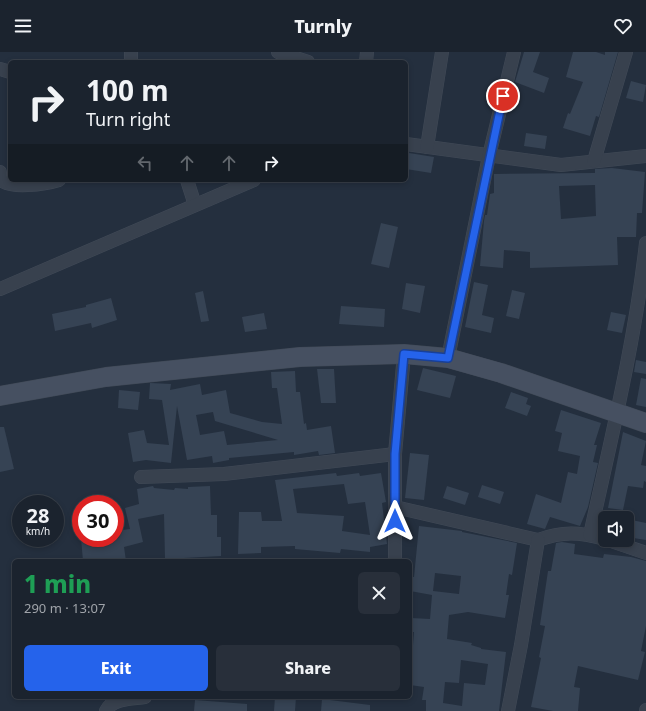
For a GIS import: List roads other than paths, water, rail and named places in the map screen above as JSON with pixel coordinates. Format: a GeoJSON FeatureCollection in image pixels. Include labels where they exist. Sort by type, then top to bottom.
{"type":"FeatureCollection","features":[{"type":"Feature","properties":{"kind":"street"},"geometry":{"type":"LineString","coordinates":[[278,52],[302,60]]}},
{"type":"Feature","properties":{"kind":"street"},"geometry":{"type":"LineString","coordinates":[[427,147],[442,52]]}},
{"type":"Feature","properties":{"kind":"street"},"geometry":{"type":"LineString","coordinates":[[448,358],[489,156],[514,52]]}},
{"type":"Feature","properties":{"kind":"street"},"geometry":{"type":"LineString","coordinates":[[594,161],[626,52]]}},
{"type":"Feature","properties":{"kind":"street"},"geometry":{"type":"LineString","coordinates":[[408,144],[489,156],[561,164],[646,156]]}},
{"type":"Feature","properties":{"kind":"street"},"geometry":{"type":"LineString","coordinates":[[0,172],[0,179],[8,184],[52,182]]}},
{"type":"Feature","properties":{"kind":"street"},"geometry":{"type":"LineString","coordinates":[[188,182],[195,205]]}},
{"type":"Feature","properties":{"kind":"street"},"geometry":{"type":"LineString","coordinates":[[0,289],[249,182]]}},
{"type":"Feature","properties":{"kind":"street"},"geometry":{"type":"LineString","coordinates":[[590,535],[617,414],[642,278],[646,243]]}},
{"type":"Feature","properties":{"kind":"street"},"geometry":{"type":"LineString","coordinates":[[395,559],[395,454],[404,354]]}},
{"type":"Feature","properties":{"kind":"street"},"geometry":{"type":"LineString","coordinates":[[0,396],[106,377],[300,357],[404,354],[448,358],[500,373],[646,423]]}},
{"type":"Feature","properties":{"kind":"street"},"geometry":{"type":"LineString","coordinates":[[141,477],[224,474],[395,454]]}},
{"type":"Feature","properties":{"kind":"street"},"geometry":{"type":"LineString","coordinates":[[395,507],[538,540],[556,534],[571,533],[598,537]]}},
{"type":"Feature","properties":{"kind":"street"},"geometry":{"type":"LineString","coordinates":[[508,711],[521,645],[538,540]]}},
{"type":"Feature","properties":{"kind":"street"},"geometry":{"type":"LineString","coordinates":[[627,547],[646,554]]}},
{"type":"Feature","properties":{"kind":"street"},"geometry":{"type":"LineString","coordinates":[[106,711],[108,707],[115,702],[132,699]]}}]}
